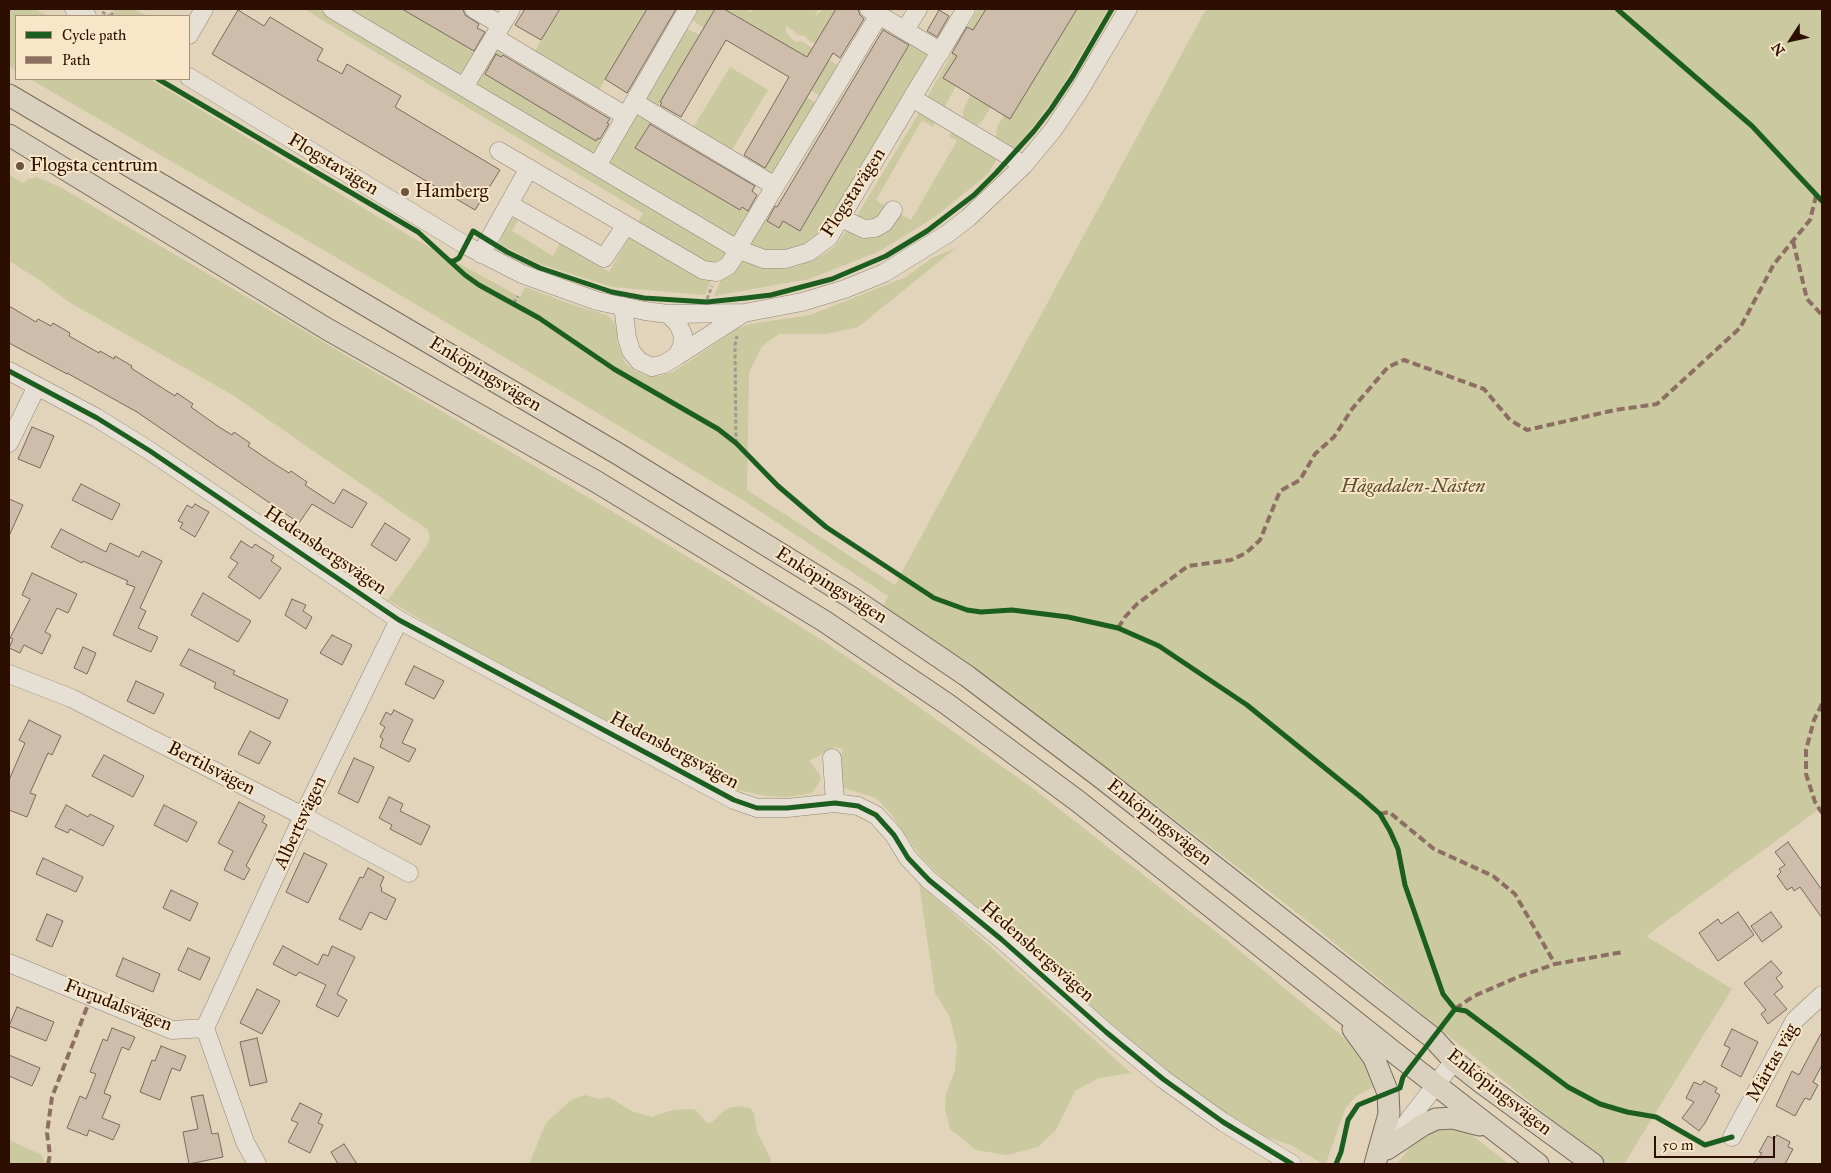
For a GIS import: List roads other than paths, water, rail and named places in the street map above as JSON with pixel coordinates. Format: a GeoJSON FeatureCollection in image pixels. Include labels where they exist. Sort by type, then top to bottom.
{"type":"FeatureCollection","features":[{"type":"Feature","properties":{"kind":"main road","name":"Enköpingsvägen"},"geometry":{"type":"LineString","coordinates":[[9,94],[620,455],[852,598],[967,676],[1099,776],[1433,1038],[1454,1061],[1482,1083],[1593,1164]]}},
{"type":"Feature","properties":{"kind":"main road","name":"Enköpingsvägen"},"geometry":{"type":"LineString","coordinates":[[9,135],[327,329],[597,482],[824,621],[947,704],[1080,802],[1435,1085],[1538,1164]]}},
{"type":"Feature","properties":{"kind":"main road"},"geometry":{"type":"LineString","coordinates":[[1338,1008],[1374,1058],[1388,1093],[1389,1114],[1379,1159]]}},
{"type":"Feature","properties":{"kind":"main road"},"geometry":{"type":"LineString","coordinates":[[1379,1159],[1423,1125],[1436,1119],[1453,1118],[1490,1127]]}},
{"type":"Feature","properties":{"kind":"street"},"geometry":{"type":"LineString","coordinates":[[74,9],[85,15]]}},
{"type":"Feature","properties":{"kind":"street"},"geometry":{"type":"LineString","coordinates":[[190,33],[204,9]]}},
{"type":"Feature","properties":{"kind":"street","name":"Flogstavägen"},"geometry":{"type":"LineString","coordinates":[[332,9],[737,249],[764,259],[786,259],[809,252],[829,238],[966,9]]}},
{"type":"Feature","properties":{"kind":"street"},"geometry":{"type":"LineString","coordinates":[[474,9],[497,31],[630,109],[775,186]]}},
{"type":"Feature","properties":{"kind":"street"},"geometry":{"type":"LineString","coordinates":[[464,87],[511,9]]}},
{"type":"Feature","properties":{"kind":"street"},"geometry":{"type":"LineString","coordinates":[[597,166],[688,9]]}},
{"type":"Feature","properties":{"kind":"street"},"geometry":{"type":"LineString","coordinates":[[905,30],[918,9]]}},
{"type":"Feature","properties":{"kind":"street","name":"Flogstavägen"},"geometry":{"type":"LineString","coordinates":[[190,78],[481,254],[522,274],[597,302],[668,314],[704,315],[744,312],[802,302],[845,289],[884,272],[947,234],[968,218],[1024,166],[1053,130],[1078,93],[1128,9]]}},
{"type":"Feature","properties":{"kind":"street"},"geometry":{"type":"LineString","coordinates":[[499,151],[703,270],[717,272],[728,266],[734,257],[874,12],[940,52]]}},
{"type":"Feature","properties":{"kind":"street"},"geometry":{"type":"LineString","coordinates":[[912,98],[1024,166]]}},
{"type":"Feature","properties":{"kind":"street"},"geometry":{"type":"LineString","coordinates":[[481,254],[529,168]]}},
{"type":"Feature","properties":{"kind":"street"},"geometry":{"type":"LineString","coordinates":[[509,204],[604,258],[626,225]]}},
{"type":"Feature","properties":{"kind":"street"},"geometry":{"type":"LineString","coordinates":[[841,218],[864,229],[875,228],[884,223],[893,210]]}},
{"type":"Feature","properties":{"kind":"street"},"geometry":{"type":"LineString","coordinates":[[623,306],[627,338],[631,351],[639,361],[652,366],[664,364],[744,312]]}},
{"type":"Feature","properties":{"kind":"street"},"geometry":{"type":"LineString","coordinates":[[668,314],[678,324],[683,335],[682,346],[677,356]]}},
{"type":"Feature","properties":{"kind":"street","name":"Hedensbergsvägen"},"geometry":{"type":"LineString","coordinates":[[9,371],[98,418],[150,451],[399,620],[734,800],[758,808],[787,808],[835,803],[858,806],[876,815],[894,835],[908,858],[929,880],[1106,1032],[1163,1079],[1223,1122],[1292,1164]]}},
{"type":"Feature","properties":{"kind":"street"},"geometry":{"type":"LineString","coordinates":[[9,443],[37,386]]}},
{"type":"Feature","properties":{"kind":"street","name":"Albertsvägen"},"geometry":{"type":"LineString","coordinates":[[205,1028],[304,816],[399,620]]}},
{"type":"Feature","properties":{"kind":"street","name":"Bertilsvägen"},"geometry":{"type":"LineString","coordinates":[[9,674],[71,698],[304,816],[409,873]]}},
{"type":"Feature","properties":{"kind":"street"},"geometry":{"type":"LineString","coordinates":[[832,758],[835,803]]}},
{"type":"Feature","properties":{"kind":"street","name":"Furudalsvägen"},"geometry":{"type":"LineString","coordinates":[[9,963],[172,1030],[205,1028]]}},
{"type":"Feature","properties":{"kind":"street","name":"Märtas väg"},"geometry":{"type":"LineString","coordinates":[[1732,1137],[1794,1020],[1822,995]]}},
{"type":"Feature","properties":{"kind":"street"},"geometry":{"type":"LineString","coordinates":[[205,1028],[245,1142],[257,1164]]}},
{"type":"Feature","properties":{"kind":"street"},"geometry":{"type":"LineString","coordinates":[[1379,1159],[1454,1061]]}},
{"type":"Feature","properties":{"kind":"place","name":"Flogsta centrum"},"geometry":{"type":"Point","coordinates":[20,166]}},
{"type":"Feature","properties":{"kind":"place","name":"Hamberg"},"geometry":{"type":"Point","coordinates":[405,192]}},
{"type":"Feature","properties":{"kind":"park label","name":"Hågadalen-Nåsten"},"geometry":{"type":"Point","coordinates":[1413,487]}}]}
